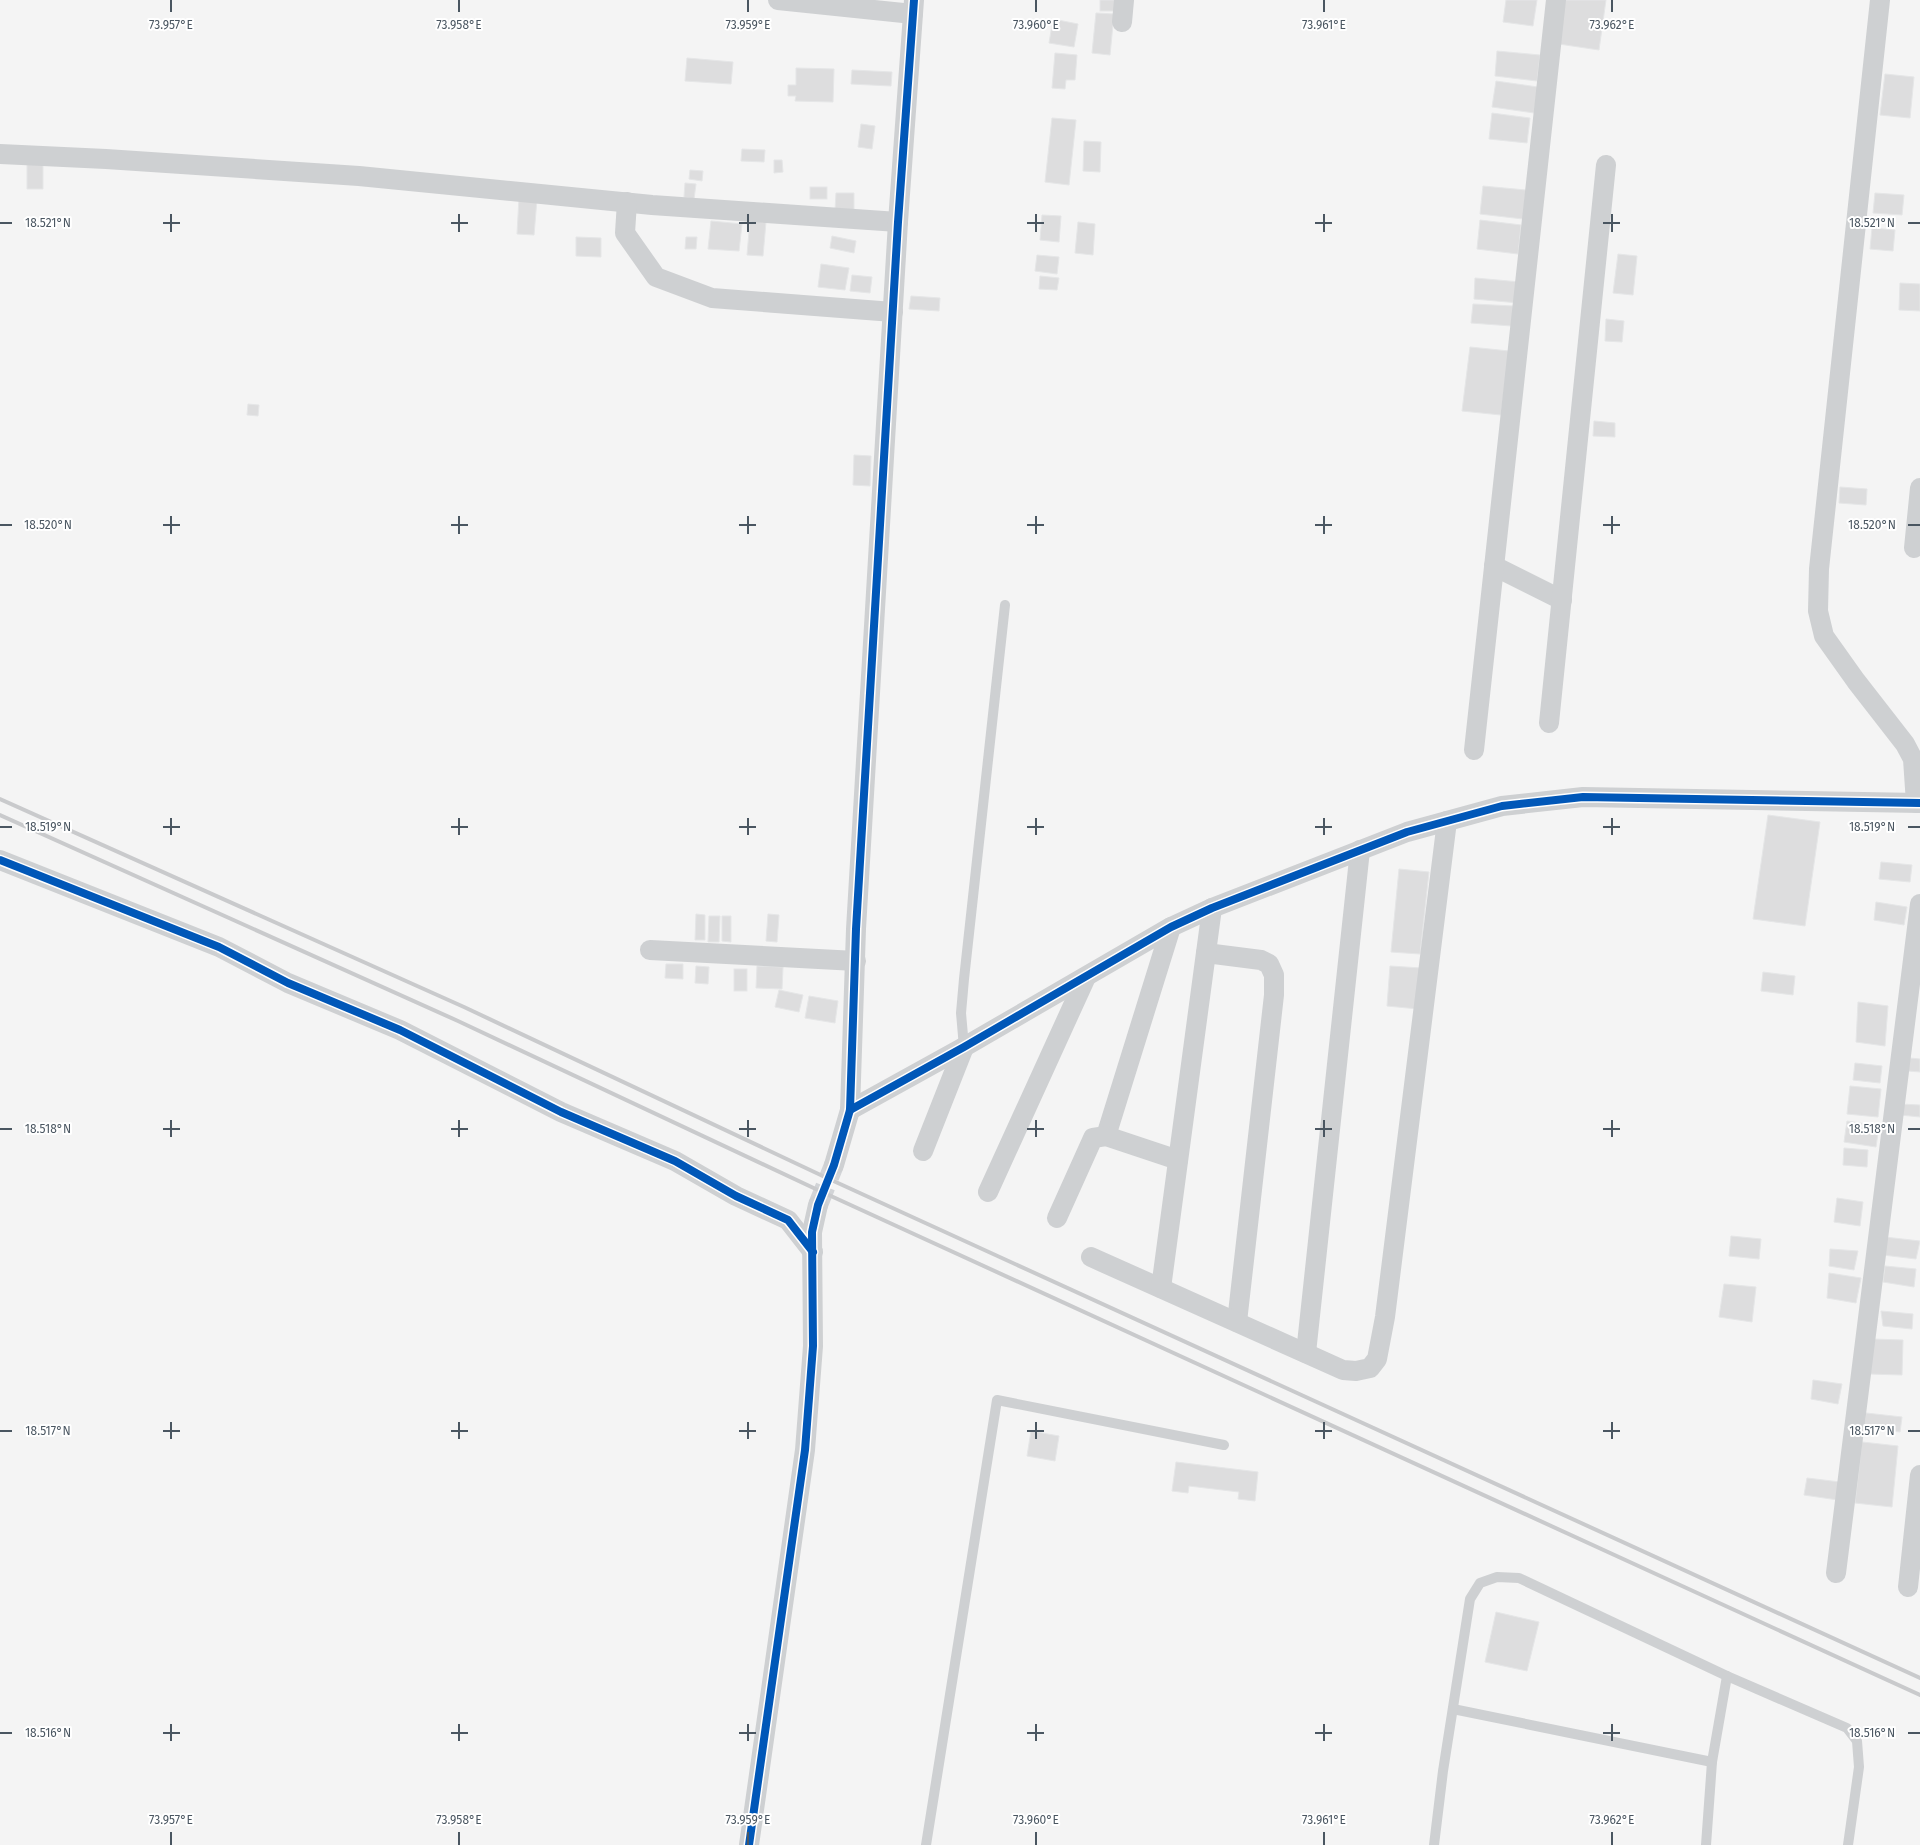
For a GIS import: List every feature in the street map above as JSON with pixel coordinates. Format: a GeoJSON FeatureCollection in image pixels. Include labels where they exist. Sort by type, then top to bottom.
{"type":"FeatureCollection","features":[{"type":"Feature","properties":{"kind":"street"},"geometry":{"type":"LineString","coordinates":[[778,0],[913,7],[898,222],[856,961],[850,1110],[834,1165]]}},
{"type":"Feature","properties":{"kind":"street"},"geometry":{"type":"LineString","coordinates":[[1122,22],[1124,0]]}},
{"type":"Feature","properties":{"kind":"street"},"geometry":{"type":"LineString","coordinates":[[1474,750],[1556,0]]}},
{"type":"Feature","properties":{"kind":"street"},"geometry":{"type":"LineString","coordinates":[[850,1110],[964,1048],[1171,927],[1212,908],[1408,832],[1502,806],[1583,797],[1917,799],[1913,759],[1905,744],[1824,636],[1818,610],[1818,570],[1880,0]]}},
{"type":"Feature","properties":{"kind":"street"},"geometry":{"type":"LineString","coordinates":[[0,154],[359,176],[627,202],[898,222]]}},
{"type":"Feature","properties":{"kind":"street"},"geometry":{"type":"LineString","coordinates":[[1549,723],[1606,165]]}},
{"type":"Feature","properties":{"kind":"street"},"geometry":{"type":"LineString","coordinates":[[627,202],[624,233],[656,278],[712,298],[893,312]]}},
{"type":"Feature","properties":{"kind":"street"},"geometry":{"type":"LineString","coordinates":[[1914,548],[1920,488]]}},
{"type":"Feature","properties":{"kind":"street"},"geometry":{"type":"LineString","coordinates":[[1494,566],[1562,600]]}},
{"type":"Feature","properties":{"kind":"street"},"geometry":{"type":"LineString","coordinates":[[1092,1257],[1343,1370],[1356,1371],[1370,1368],[1377,1359],[1385,1317],[1447,821]]}},
{"type":"Feature","properties":{"kind":"street"},"geometry":{"type":"LineString","coordinates":[[1306,1353],[1360,850]]}},
{"type":"Feature","properties":{"kind":"street"},"geometry":{"type":"LineString","coordinates":[[0,860],[106,900],[165,927],[220,947],[288,982],[400,1030],[561,1112],[675,1161],[736,1196],[788,1220],[813,1252]]}},
{"type":"Feature","properties":{"kind":"street"},"geometry":{"type":"LineString","coordinates":[[1836,1573],[1854,1445],[1920,904]]}},
{"type":"Feature","properties":{"kind":"street"},"geometry":{"type":"LineString","coordinates":[[1161,1288],[1212,908]]}},
{"type":"Feature","properties":{"kind":"street"},"geometry":{"type":"LineString","coordinates":[[1106,1136],[1171,927]]}},
{"type":"Feature","properties":{"kind":"street"},"geometry":{"type":"LineString","coordinates":[[650,950],[856,961]]}},
{"type":"Feature","properties":{"kind":"street"},"geometry":{"type":"LineString","coordinates":[[1206,953],[1261,960],[1270,964],[1274,975],[1274,995],[1237,1322]]}},
{"type":"Feature","properties":{"kind":"street"},"geometry":{"type":"LineString","coordinates":[[988,1192],[1086,976]]}},
{"type":"Feature","properties":{"kind":"street"},"geometry":{"type":"LineString","coordinates":[[923,1151],[964,1048]]}},
{"type":"Feature","properties":{"kind":"street"},"geometry":{"type":"LineString","coordinates":[[1057,1218],[1091,1141],[1096,1136],[1106,1136],[1178,1160]]}},
{"type":"Feature","properties":{"kind":"street"},"geometry":{"type":"LineString","coordinates":[[748,1845],[804,1450],[813,1346],[812,1232],[818,1204]]}},
{"type":"Feature","properties":{"kind":"street"},"geometry":{"type":"LineString","coordinates":[[1908,1586],[1920,1475]]}},
{"type":"Feature","properties":{"kind":"lane"},"geometry":{"type":"LineString","coordinates":[[964,1048],[961,1013],[964,979],[1005,605]]}},
{"type":"Feature","properties":{"kind":"lane"},"geometry":{"type":"LineString","coordinates":[[926,1845],[997,1400],[1224,1445]]}},
{"type":"Feature","properties":{"kind":"lane"},"geometry":{"type":"LineString","coordinates":[[1434,1845],[1443,1771],[1470,1600],[1480,1584],[1497,1578],[1519,1578],[1727,1676],[1847,1728],[1857,1741],[1860,1767],[1848,1845]]}},
{"type":"Feature","properties":{"kind":"lane"},"geometry":{"type":"LineString","coordinates":[[1706,1845],[1712,1762],[1727,1676]]}},
{"type":"Feature","properties":{"kind":"lane"},"geometry":{"type":"LineString","coordinates":[[1453,1709],[1712,1762]]}},
{"type":"Feature","properties":{"kind":"building"},"geometry":{"type":"Polygon","coordinates":[[[1100,0],[1116,0],[1116,11],[1100,11],[1100,0]]]}},
{"type":"Feature","properties":{"kind":"building"},"geometry":{"type":"Polygon","coordinates":[[[1506,0],[1537,0],[1533,26],[1503,22],[1506,0]]]}},
{"type":"Feature","properties":{"kind":"building"},"geometry":{"type":"Polygon","coordinates":[[[1565,0],[1606,0],[1599,50],[1559,44],[1565,0]]]}},
{"type":"Feature","properties":{"kind":"building"},"geometry":{"type":"Polygon","coordinates":[[[1096,13],[1114,14],[1110,55],[1092,53],[1096,13]]]}},
{"type":"Feature","properties":{"kind":"building"},"geometry":{"type":"Polygon","coordinates":[[[1053,19],[1078,24],[1074,47],[1049,43],[1053,19]]]}},
{"type":"Feature","properties":{"kind":"building"},"geometry":{"type":"Polygon","coordinates":[[[1497,51],[1540,55],[1537,81],[1495,76],[1497,51]]]}},
{"type":"Feature","properties":{"kind":"building"},"geometry":{"type":"Polygon","coordinates":[[[1055,53],[1077,55],[1075,80],[1066,80],[1065,89],[1052,88],[1055,53]]]}},
{"type":"Feature","properties":{"kind":"building"},"geometry":{"type":"Polygon","coordinates":[[[687,58],[733,62],[731,84],[685,81],[687,58]]]}},
{"type":"Feature","properties":{"kind":"building"},"geometry":{"type":"Polygon","coordinates":[[[796,68],[834,69],[833,102],[795,101],[796,96],[788,96],[788,85],[796,85],[796,68]]]}},
{"type":"Feature","properties":{"kind":"building"},"geometry":{"type":"Polygon","coordinates":[[[852,70],[892,72],[891,86],[851,84],[852,70]]]}},
{"type":"Feature","properties":{"kind":"building"},"geometry":{"type":"Polygon","coordinates":[[[1885,74],[1914,77],[1910,118],[1880,115],[1885,74]]]}},
{"type":"Feature","properties":{"kind":"building"},"geometry":{"type":"Polygon","coordinates":[[[1496,81],[1538,87],[1534,113],[1492,107],[1496,81]]]}},
{"type":"Feature","properties":{"kind":"building"},"geometry":{"type":"Polygon","coordinates":[[[1492,113],[1530,118],[1527,143],[1489,139],[1492,113]]]}},
{"type":"Feature","properties":{"kind":"building"},"geometry":{"type":"Polygon","coordinates":[[[1052,118],[1076,120],[1069,185],[1045,182],[1052,118]]]}},
{"type":"Feature","properties":{"kind":"building"},"geometry":{"type":"Polygon","coordinates":[[[861,124],[875,126],[872,149],[858,147],[861,124]]]}},
{"type":"Feature","properties":{"kind":"building"},"geometry":{"type":"Polygon","coordinates":[[[1084,141],[1101,142],[1100,172],[1083,171],[1084,141]]]}},
{"type":"Feature","properties":{"kind":"building"},"geometry":{"type":"Polygon","coordinates":[[[742,149],[765,150],[764,162],[741,161],[742,149]]]}},
{"type":"Feature","properties":{"kind":"building"},"geometry":{"type":"Polygon","coordinates":[[[27,157],[43,158],[43,189],[27,189],[27,157]]]}},
{"type":"Feature","properties":{"kind":"building"},"geometry":{"type":"Polygon","coordinates":[[[774,160],[782,160],[783,172],[774,173],[774,160]]]}},
{"type":"Feature","properties":{"kind":"building"},"geometry":{"type":"Polygon","coordinates":[[[690,170],[703,171],[702,181],[689,179],[690,170]]]}},
{"type":"Feature","properties":{"kind":"building"},"geometry":{"type":"Polygon","coordinates":[[[685,183],[696,184],[694,199],[684,197],[685,183]]]}},
{"type":"Feature","properties":{"kind":"building"},"geometry":{"type":"Polygon","coordinates":[[[1483,186],[1526,190],[1523,219],[1480,214],[1483,186]]]}},
{"type":"Feature","properties":{"kind":"building"},"geometry":{"type":"Polygon","coordinates":[[[810,187],[827,187],[827,199],[810,199],[810,187]]]}},
{"type":"Feature","properties":{"kind":"building"},"geometry":{"type":"Polygon","coordinates":[[[836,193],[854,193],[854,211],[835,211],[836,193]]]}},
{"type":"Feature","properties":{"kind":"building"},"geometry":{"type":"Polygon","coordinates":[[[1875,193],[1904,195],[1902,215],[1873,213],[1875,193]]]}},
{"type":"Feature","properties":{"kind":"building"},"geometry":{"type":"Polygon","coordinates":[[[519,198],[537,199],[534,235],[517,234],[519,198]]]}},
{"type":"Feature","properties":{"kind":"building"},"geometry":{"type":"Polygon","coordinates":[[[1042,215],[1061,216],[1059,242],[1040,240],[1042,215]]]}},
{"type":"Feature","properties":{"kind":"building"},"geometry":{"type":"Polygon","coordinates":[[[750,220],[766,222],[763,256],[747,255],[750,220]]]}},
{"type":"Feature","properties":{"kind":"building"},"geometry":{"type":"Polygon","coordinates":[[[1480,220],[1521,225],[1518,254],[1477,249],[1480,220]]]}},
{"type":"Feature","properties":{"kind":"building"},"geometry":{"type":"Polygon","coordinates":[[[711,221],[742,224],[739,251],[708,249],[711,221]]]}},
{"type":"Feature","properties":{"kind":"building"},"geometry":{"type":"Polygon","coordinates":[[[1078,222],[1095,224],[1093,255],[1075,253],[1078,222]]]}},
{"type":"Feature","properties":{"kind":"building"},"geometry":{"type":"Polygon","coordinates":[[[1872,228],[1895,230],[1893,251],[1870,249],[1872,228]]]}},
{"type":"Feature","properties":{"kind":"building"},"geometry":{"type":"Polygon","coordinates":[[[832,236],[856,241],[854,253],[830,248],[832,236]]]}},
{"type":"Feature","properties":{"kind":"building"},"geometry":{"type":"Polygon","coordinates":[[[576,237],[601,238],[601,257],[576,256],[576,237]]]}},
{"type":"Feature","properties":{"kind":"building"},"geometry":{"type":"Polygon","coordinates":[[[686,237],[697,237],[696,249],[685,249],[686,237]]]}},
{"type":"Feature","properties":{"kind":"building"},"geometry":{"type":"Polygon","coordinates":[[[1618,254],[1637,256],[1633,295],[1613,293],[1618,254]]]}},
{"type":"Feature","properties":{"kind":"building"},"geometry":{"type":"Polygon","coordinates":[[[1037,255],[1059,257],[1057,274],[1035,271],[1037,255]]]}},
{"type":"Feature","properties":{"kind":"building"},"geometry":{"type":"Polygon","coordinates":[[[821,264],[849,268],[845,290],[818,287],[821,264]]]}},
{"type":"Feature","properties":{"kind":"building"},"geometry":{"type":"Polygon","coordinates":[[[852,275],[872,277],[870,293],[850,291],[852,275]]]}},
{"type":"Feature","properties":{"kind":"building"},"geometry":{"type":"Polygon","coordinates":[[[1040,276],[1059,278],[1057,290],[1039,289],[1040,276]]]}},
{"type":"Feature","properties":{"kind":"building"},"geometry":{"type":"Polygon","coordinates":[[[1475,278],[1520,282],[1519,303],[1474,299],[1475,278]]]}},
{"type":"Feature","properties":{"kind":"building"},"geometry":{"type":"Polygon","coordinates":[[[1900,283],[1920,284],[1920,311],[1899,310],[1900,283]]]}},
{"type":"Feature","properties":{"kind":"building"},"geometry":{"type":"Polygon","coordinates":[[[911,296],[940,298],[939,311],[909,309],[911,296]]]}},
{"type":"Feature","properties":{"kind":"building"},"geometry":{"type":"Polygon","coordinates":[[[1473,304],[1513,306],[1512,326],[1471,323],[1473,304]]]}},
{"type":"Feature","properties":{"kind":"building"},"geometry":{"type":"Polygon","coordinates":[[[1606,319],[1624,321],[1622,342],[1605,341],[1606,319]]]}},
{"type":"Feature","properties":{"kind":"building"},"geometry":{"type":"Polygon","coordinates":[[[1470,347],[1509,351],[1501,415],[1462,411],[1470,347]]]}},
{"type":"Feature","properties":{"kind":"building"},"geometry":{"type":"Polygon","coordinates":[[[248,404],[259,405],[258,416],[247,415],[248,404]]]}},
{"type":"Feature","properties":{"kind":"building"},"geometry":{"type":"Polygon","coordinates":[[[1594,421],[1615,423],[1615,437],[1593,436],[1594,421]]]}},
{"type":"Feature","properties":{"kind":"building"},"geometry":{"type":"Polygon","coordinates":[[[854,455],[871,456],[870,486],[853,485],[854,455]]]}},
{"type":"Feature","properties":{"kind":"building"},"geometry":{"type":"Polygon","coordinates":[[[1840,487],[1867,489],[1866,505],[1839,503],[1840,487]]]}},
{"type":"Feature","properties":{"kind":"building"},"geometry":{"type":"Polygon","coordinates":[[[1768,815],[1820,822],[1805,926],[1753,919],[1768,815]]]}},
{"type":"Feature","properties":{"kind":"building"},"geometry":{"type":"Polygon","coordinates":[[[1881,862],[1912,865],[1910,882],[1879,879],[1881,862]]]}},
{"type":"Feature","properties":{"kind":"building"},"geometry":{"type":"Polygon","coordinates":[[[1399,869],[1429,872],[1420,954],[1391,952],[1399,869]]]}},
{"type":"Feature","properties":{"kind":"building"},"geometry":{"type":"Polygon","coordinates":[[[1876,902],[1907,907],[1904,925],[1874,920],[1876,902]]]}},
{"type":"Feature","properties":{"kind":"building"},"geometry":{"type":"Polygon","coordinates":[[[696,914],[705,915],[705,940],[695,940],[696,914]]]}},
{"type":"Feature","properties":{"kind":"building"},"geometry":{"type":"Polygon","coordinates":[[[768,914],[779,915],[777,942],[766,941],[768,914]]]}},
{"type":"Feature","properties":{"kind":"building"},"geometry":{"type":"Polygon","coordinates":[[[709,916],[720,916],[719,942],[708,942],[709,916]]]}},
{"type":"Feature","properties":{"kind":"building"},"geometry":{"type":"Polygon","coordinates":[[[722,916],[731,916],[731,942],[722,941],[722,916]]]}},
{"type":"Feature","properties":{"kind":"building"},"geometry":{"type":"Polygon","coordinates":[[[666,964],[683,964],[683,979],[665,978],[666,964]]]}},
{"type":"Feature","properties":{"kind":"building"},"geometry":{"type":"Polygon","coordinates":[[[696,966],[709,967],[708,984],[695,983],[696,966]]]}},
{"type":"Feature","properties":{"kind":"building"},"geometry":{"type":"Polygon","coordinates":[[[757,966],[783,967],[782,989],[756,988],[757,966]]]}},
{"type":"Feature","properties":{"kind":"building"},"geometry":{"type":"Polygon","coordinates":[[[1390,966],[1421,968],[1418,1009],[1387,1006],[1390,966]]]}},
{"type":"Feature","properties":{"kind":"building"},"geometry":{"type":"Polygon","coordinates":[[[734,969],[747,969],[747,991],[734,991],[734,969]]]}},
{"type":"Feature","properties":{"kind":"building"},"geometry":{"type":"Polygon","coordinates":[[[1763,972],[1795,976],[1793,995],[1761,991],[1763,972]]]}},
{"type":"Feature","properties":{"kind":"building"},"geometry":{"type":"Polygon","coordinates":[[[779,990],[803,995],[799,1012],[775,1007],[779,990]]]}},
{"type":"Feature","properties":{"kind":"building"},"geometry":{"type":"Polygon","coordinates":[[[809,996],[838,1001],[835,1023],[805,1018],[809,996]]]}},
{"type":"Feature","properties":{"kind":"building"},"geometry":{"type":"Polygon","coordinates":[[[1858,1002],[1888,1006],[1885,1046],[1856,1042],[1858,1002]]]}},
{"type":"Feature","properties":{"kind":"building"},"geometry":{"type":"Polygon","coordinates":[[[1910,1058],[1920,1059],[1920,1072],[1908,1071],[1910,1058]]]}},
{"type":"Feature","properties":{"kind":"building"},"geometry":{"type":"Polygon","coordinates":[[[1855,1063],[1882,1066],[1880,1083],[1853,1080],[1855,1063]]]}},
{"type":"Feature","properties":{"kind":"building"},"geometry":{"type":"Polygon","coordinates":[[[1850,1086],[1881,1089],[1878,1117],[1847,1114],[1850,1086]]]}},
{"type":"Feature","properties":{"kind":"building"},"geometry":{"type":"Polygon","coordinates":[[[1901,1104],[1920,1105],[1920,1117],[1900,1115],[1901,1104]]]}},
{"type":"Feature","properties":{"kind":"building"},"geometry":{"type":"Polygon","coordinates":[[[1847,1121],[1879,1126],[1876,1147],[1844,1142],[1847,1121]]]}},
{"type":"Feature","properties":{"kind":"building"},"geometry":{"type":"Polygon","coordinates":[[[1844,1148],[1868,1150],[1867,1167],[1843,1165],[1844,1148]]]}},
{"type":"Feature","properties":{"kind":"building"},"geometry":{"type":"Polygon","coordinates":[[[1837,1198],[1863,1202],[1860,1226],[1834,1222],[1837,1198]]]}},
{"type":"Feature","properties":{"kind":"building"},"geometry":{"type":"Polygon","coordinates":[[[1731,1236],[1761,1239],[1759,1259],[1729,1256],[1731,1236]]]}},
{"type":"Feature","properties":{"kind":"building"},"geometry":{"type":"Polygon","coordinates":[[[1885,1237],[1920,1241],[1916,1259],[1883,1255],[1885,1237]]]}},
{"type":"Feature","properties":{"kind":"building"},"geometry":{"type":"Polygon","coordinates":[[[1830,1249],[1858,1251],[1854,1270],[1829,1266],[1830,1249]]]}},
{"type":"Feature","properties":{"kind":"building"},"geometry":{"type":"Polygon","coordinates":[[[1885,1266],[1916,1269],[1914,1287],[1883,1282],[1885,1266]]]}},
{"type":"Feature","properties":{"kind":"building"},"geometry":{"type":"Polygon","coordinates":[[[1829,1273],[1861,1278],[1856,1303],[1827,1298],[1829,1273]]]}},
{"type":"Feature","properties":{"kind":"building"},"geometry":{"type":"Polygon","coordinates":[[[1724,1284],[1756,1287],[1752,1322],[1719,1317],[1724,1284]]]}},
{"type":"Feature","properties":{"kind":"building"},"geometry":{"type":"Polygon","coordinates":[[[1881,1311],[1913,1314],[1912,1329],[1883,1326],[1881,1311]]]}},
{"type":"Feature","properties":{"kind":"building"},"geometry":{"type":"Polygon","coordinates":[[[1872,1339],[1903,1340],[1902,1375],[1870,1374],[1872,1339]]]}},
{"type":"Feature","properties":{"kind":"building"},"geometry":{"type":"Polygon","coordinates":[[[1813,1380],[1842,1384],[1838,1404],[1811,1399],[1813,1380]]]}},
{"type":"Feature","properties":{"kind":"building"},"geometry":{"type":"Polygon","coordinates":[[[1866,1413],[1902,1417],[1900,1432],[1864,1427],[1866,1413]]]}},
{"type":"Feature","properties":{"kind":"building"},"geometry":{"type":"Polygon","coordinates":[[[1031,1431],[1059,1436],[1055,1461],[1027,1456],[1031,1431]]]}},
{"type":"Feature","properties":{"kind":"building"},"geometry":{"type":"Polygon","coordinates":[[[1862,1442],[1898,1446],[1892,1507],[1855,1503],[1862,1442]]]}},
{"type":"Feature","properties":{"kind":"building"},"geometry":{"type":"Polygon","coordinates":[[[1176,1462],[1258,1472],[1255,1501],[1238,1499],[1239,1492],[1189,1486],[1188,1493],[1172,1491],[1176,1462]]]}},
{"type":"Feature","properties":{"kind":"building"},"geometry":{"type":"Polygon","coordinates":[[[1807,1478],[1840,1482],[1838,1500],[1804,1495],[1807,1478]]]}},
{"type":"Feature","properties":{"kind":"building"},"geometry":{"type":"Polygon","coordinates":[[[1496,1612],[1539,1622],[1527,1671],[1485,1662],[1496,1612]]]}},
{"type":"Feature","properties":{"kind":"tunnel"},"geometry":{"type":"LineString","coordinates":[[818,1205],[834,1165]]}},
{"type":"Feature","properties":{"kind":"railway"},"geometry":{"type":"LineString","coordinates":[[0,799],[464,1007],[827,1178],[1920,1678]]}},
{"type":"Feature","properties":{"kind":"railway"},"geometry":{"type":"LineString","coordinates":[[0,815],[458,1021],[820,1191],[1920,1695]]}},
{"type":"Feature","properties":{"kind":"cycle path"},"geometry":{"type":"LineString","coordinates":[[749,1845],[805,1450],[813,1346],[812,1232],[818,1205],[834,1165],[850,1110],[856,929],[898,222],[914,0]]}},
{"type":"Feature","properties":{"kind":"cycle path"},"geometry":{"type":"LineString","coordinates":[[850,1110],[964,1047],[1171,927],[1212,908],[1407,832],[1502,806],[1583,797],[1920,803]]}},
{"type":"Feature","properties":{"kind":"cycle path"},"geometry":{"type":"LineString","coordinates":[[0,860],[219,947],[288,983],[400,1030],[561,1112],[675,1161],[736,1196],[788,1220],[813,1252]]}}]}
